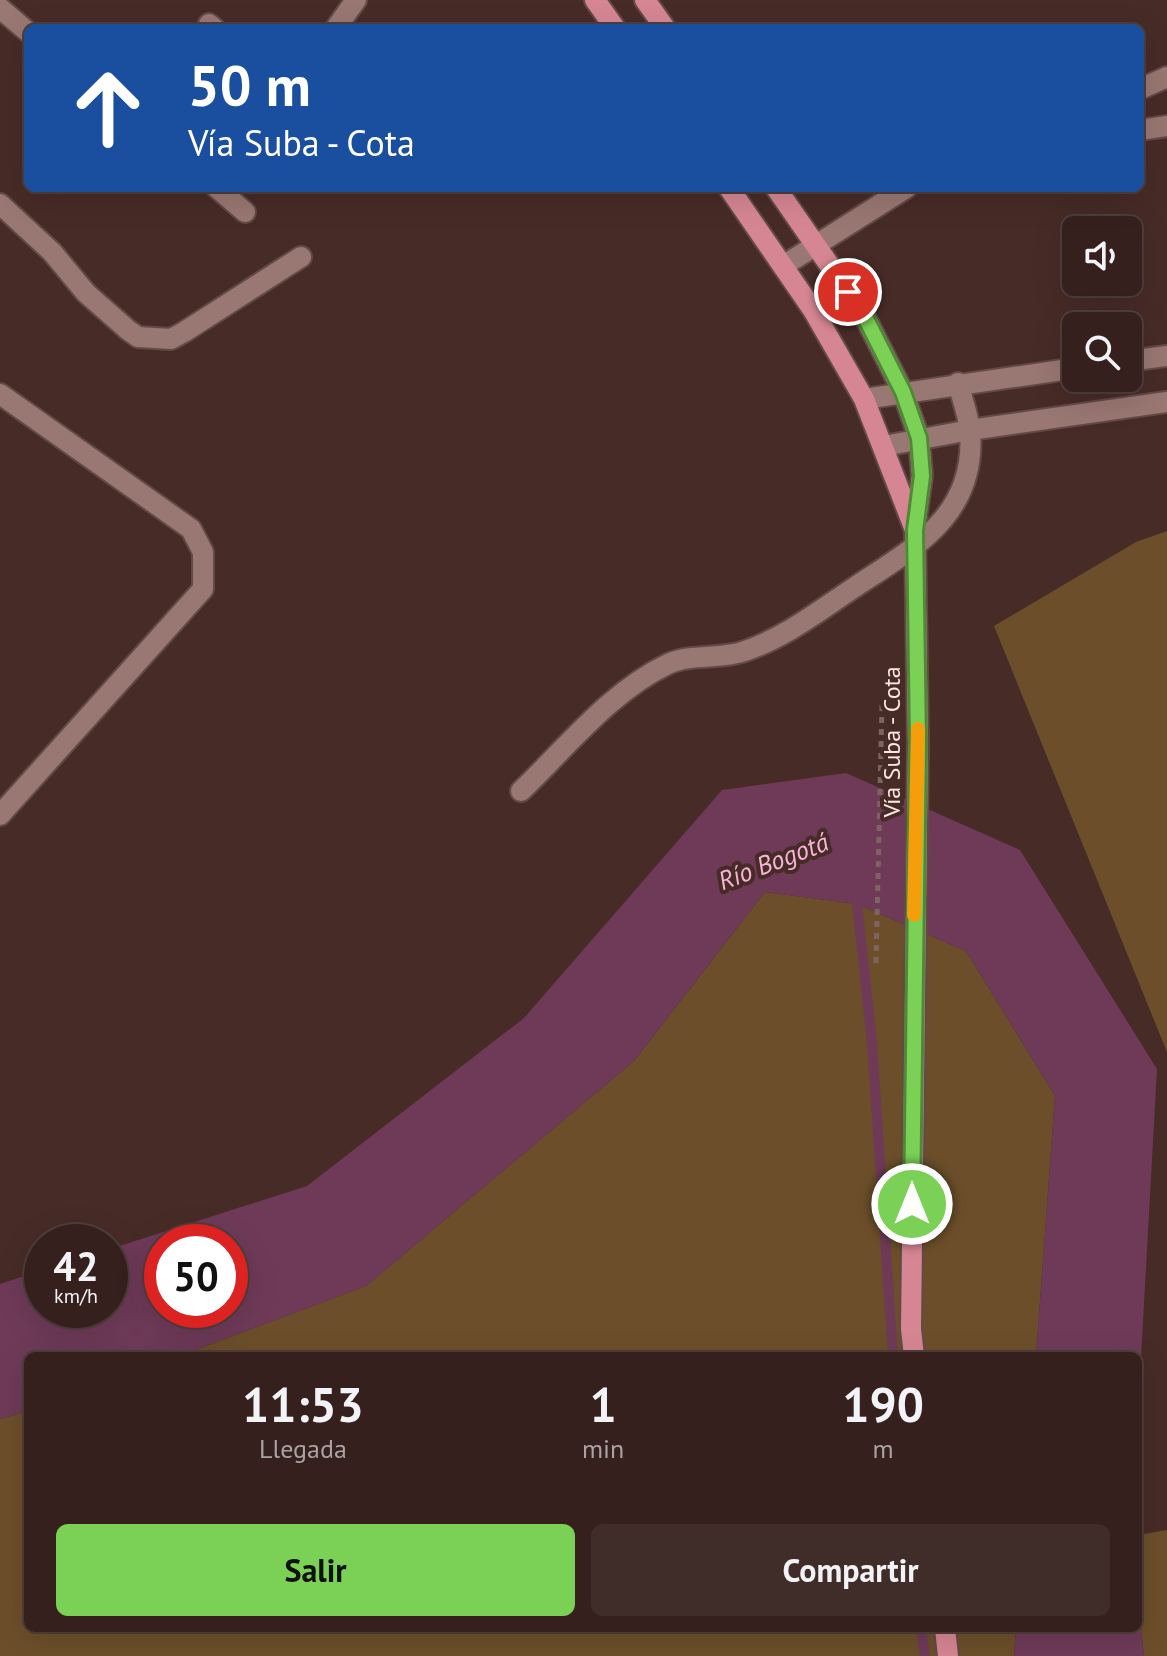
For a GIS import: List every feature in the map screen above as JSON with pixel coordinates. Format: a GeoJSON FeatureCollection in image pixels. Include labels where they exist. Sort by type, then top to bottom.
{"type":"FeatureCollection","features":[{"type":"Feature","properties":{"kind":"main road"},"geometry":{"type":"LineString","coordinates":[[595,0],[612,24]]}},
{"type":"Feature","properties":{"kind":"main road"},"geometry":{"type":"LineString","coordinates":[[645,0],[662,24]]}},
{"type":"Feature","properties":{"kind":"main road","name":"Vía Suba - Cota"},"geometry":{"type":"LineString","coordinates":[[732,192],[813,310],[864,399],[916,538]]}},
{"type":"Feature","properties":{"kind":"main road","name":"Vía Suba - Cota"},"geometry":{"type":"LineString","coordinates":[[779,192],[864,315],[903,392],[919,438],[922,476],[916,538],[918,743],[911,1329],[914,1352]]}},
{"type":"Feature","properties":{"kind":"main road"},"geometry":{"type":"LineString","coordinates":[[945,1632],[948,1656]]}},
{"type":"Feature","properties":{"kind":"street"},"geometry":{"type":"LineString","coordinates":[[339,24],[356,0]]}},
{"type":"Feature","properties":{"kind":"street"},"geometry":{"type":"LineString","coordinates":[[0,8],[24,29]]}},
{"type":"Feature","properties":{"kind":"street"},"geometry":{"type":"LineString","coordinates":[[1144,87],[1167,77]]}},
{"type":"Feature","properties":{"kind":"street"},"geometry":{"type":"LineString","coordinates":[[1144,129],[1167,126]]}},
{"type":"Feature","properties":{"kind":"street"},"geometry":{"type":"LineString","coordinates":[[222,192],[245,212]]}},
{"type":"Feature","properties":{"kind":"street"},"geometry":{"type":"LineString","coordinates":[[783,266],[900,192]]}},
{"type":"Feature","properties":{"kind":"street"},"geometry":{"type":"LineString","coordinates":[[0,204],[52,252],[86,293],[138,337],[171,339],[301,257]]}},
{"type":"Feature","properties":{"kind":"street"},"geometry":{"type":"LineString","coordinates":[[1142,359],[1167,356]]}},
{"type":"Feature","properties":{"kind":"street"},"geometry":{"type":"LineString","coordinates":[[864,399],[1062,370]]}},
{"type":"Feature","properties":{"kind":"street"},"geometry":{"type":"LineString","coordinates":[[521,791],[609,706],[669,664],[740,653],[769,642],[916,538],[941,524],[958,495],[968,463],[970,430],[958,383]]}},
{"type":"Feature","properties":{"kind":"street"},"geometry":{"type":"LineString","coordinates":[[0,394],[191,529],[203,552],[203,589],[0,815]]}},
{"type":"Feature","properties":{"kind":"street"},"geometry":{"type":"LineString","coordinates":[[884,446],[970,430],[1167,402]]}},
{"type":"Feature","properties":{"kind":"path"},"geometry":{"type":"LineString","coordinates":[[876,963],[882,705]]}},
{"type":"Feature","properties":{"kind":"shaded area"},"geometry":{"type":"Polygon","coordinates":[[[1167,531],[1167,1052],[994,626],[1136,542],[1167,531]]]}},
{"type":"Feature","properties":{"kind":"shaded area"},"geometry":{"type":"Polygon","coordinates":[[[765,892],[857,904],[966,951],[1055,1096],[1036,1352],[190,1352],[366,1286],[634,1061],[765,892]]]}},
{"type":"Feature","properties":{"kind":"shaded area"},"geometry":{"type":"Polygon","coordinates":[[[24,1412],[24,1632],[1016,1632],[1014,1656],[0,1656],[0,1419],[24,1412]]]}},
{"type":"Feature","properties":{"kind":"shaded area"},"geometry":{"type":"Polygon","coordinates":[[[1167,1530],[1167,1656],[1144,1656],[1142,1534],[1167,1530]]]}},
{"type":"Feature","properties":{"kind":"water","name":"Río Bogotá"},"geometry":{"type":"Polygon","coordinates":[[[846,773],[1020,850],[1157,1069],[1141,1352],[1036,1352],[1055,1096],[966,951],[857,904],[765,892],[634,1061],[366,1286],[190,1352],[24,1352],[24,1412],[0,1419],[0,1284],[24,1276],[24,1328],[128,1328],[128,1243],[144,1238],[144,1328],[248,1328],[248,1224],[188,1224],[307,1186],[524,1018],[722,790],[846,773]]]}},
{"type":"Feature","properties":{"kind":"water"},"geometry":{"type":"Polygon","coordinates":[[[1016,1632],[1142,1632],[1144,1656],[1014,1656],[1016,1632]]]}},
{"type":"Feature","properties":{"kind":"waterway"},"geometry":{"type":"LineString","coordinates":[[856,892],[872,1043],[893,1352]]}},
{"type":"Feature","properties":{"kind":"waterway"},"geometry":{"type":"LineString","coordinates":[[922,1632],[925,1656]]}},
{"type":"Feature","properties":{"kind":"slow traffic"},"geometry":{"type":"LineString","coordinates":[[914,915],[918,729]]}},
{"type":"Feature","properties":{"kind":"route"},"geometry":{"type":"LineString","coordinates":[[848,292],[864,315],[903,392],[919,438],[922,476],[915,530],[918,743],[912,1204]]}}]}
